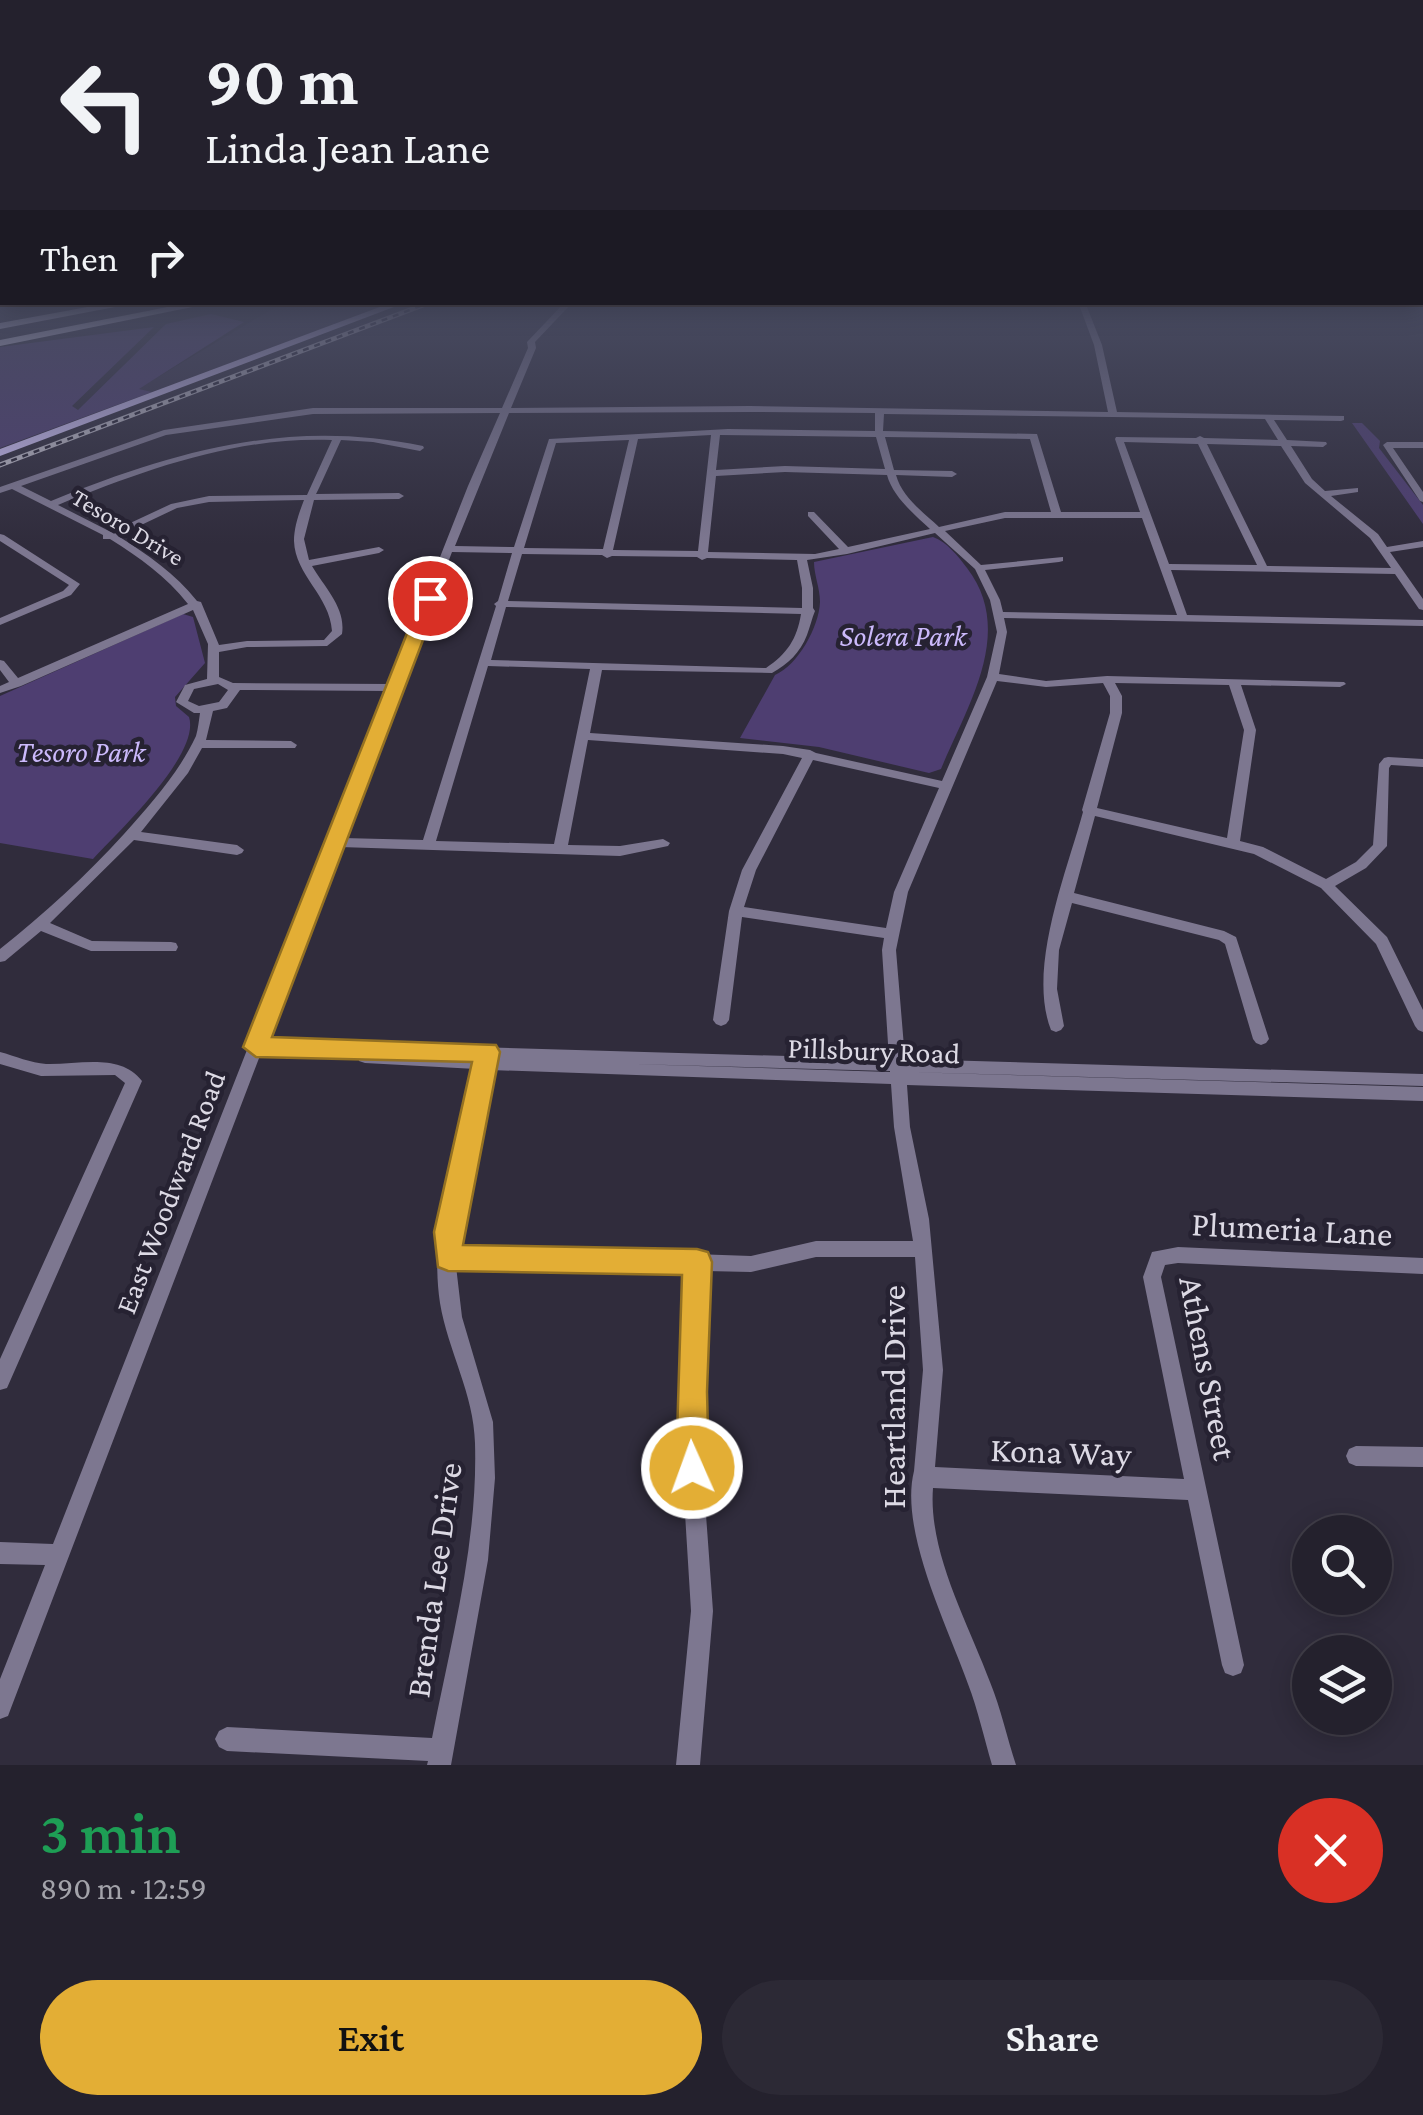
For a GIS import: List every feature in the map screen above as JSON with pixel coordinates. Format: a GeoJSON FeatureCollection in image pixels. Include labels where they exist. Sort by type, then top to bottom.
{"type":"FeatureCollection","features":[{"type":"Feature","properties":{"kind":"main road"},"geometry":{"type":"LineString","coordinates":[[0,453],[197,379]]}},
{"type":"Feature","properties":{"kind":"street","name":"East Woodward Road"},"geometry":{"type":"LineString","coordinates":[[0,1708],[518,379]]}},
{"type":"Feature","properties":{"kind":"street"},"geometry":{"type":"LineString","coordinates":[[1105,379],[1113,414]]}},
{"type":"Feature","properties":{"kind":"street"},"geometry":{"type":"LineString","coordinates":[[6,487],[128,443],[237,419],[312,411],[880,411],[1341,418]]}},
{"type":"Feature","properties":{"kind":"street"},"geometry":{"type":"LineString","coordinates":[[880,411],[878,428],[883,434],[888,471],[912,507],[979,568],[1000,615],[1423,623]]}},
{"type":"Feature","properties":{"kind":"street"},"geometry":{"type":"LineString","coordinates":[[1268,417],[1321,494],[1358,521],[1386,550],[1423,607]]}},
{"type":"Feature","properties":{"kind":"street"},"geometry":{"type":"LineString","coordinates":[[702,557],[716,432]]}},
{"type":"Feature","properties":{"kind":"street"},"geometry":{"type":"LineString","coordinates":[[428,845],[485,663],[511,554],[552,442],[716,432],[1034,436],[1056,512]]}},
{"type":"Feature","properties":{"kind":"street"},"geometry":{"type":"LineString","coordinates":[[216,650],[331,641],[338,623],[306,564],[299,538],[338,437]]}},
{"type":"Feature","properties":{"kind":"street"},"geometry":{"type":"LineString","coordinates":[[606,555],[634,438]]}},
{"type":"Feature","properties":{"kind":"street"},"geometry":{"type":"LineString","coordinates":[[49,505],[192,454],[268,441],[384,439],[420,448]]}},
{"type":"Feature","properties":{"kind":"street"},"geometry":{"type":"LineString","coordinates":[[1183,618],[1119,439],[1323,444]]}},
{"type":"Feature","properties":{"kind":"street"},"geometry":{"type":"LineString","coordinates":[[1200,439],[1263,568]]}},
{"type":"Feature","properties":{"kind":"street"},"geometry":{"type":"LineString","coordinates":[[1423,445],[1390,444],[1388,452],[1419,488],[1423,499]]}},
{"type":"Feature","properties":{"kind":"street"},"geometry":{"type":"LineString","coordinates":[[712,474],[952,474]]}},
{"type":"Feature","properties":{"kind":"street","name":"Tesoro Drive"},"geometry":{"type":"LineString","coordinates":[[6,487],[49,505],[163,569],[198,604],[216,650],[213,680]]}},
{"type":"Feature","properties":{"kind":"street"},"geometry":{"type":"LineString","coordinates":[[1321,494],[1355,490]]}},
{"type":"Feature","properties":{"kind":"street"},"geometry":{"type":"LineString","coordinates":[[107,537],[192,502],[398,496]]}},
{"type":"Feature","properties":{"kind":"street"},"geometry":{"type":"LineString","coordinates":[[811,514],[847,551]]}},
{"type":"Feature","properties":{"kind":"street"},"geometry":{"type":"LineString","coordinates":[[448,552],[801,557],[847,551],[1004,515],[1145,515]]}},
{"type":"Feature","properties":{"kind":"street"},"geometry":{"type":"LineString","coordinates":[[0,537],[75,584],[72,589],[0,622]]}},
{"type":"Feature","properties":{"kind":"street"},"geometry":{"type":"LineString","coordinates":[[1386,550],[1423,544]]}},
{"type":"Feature","properties":{"kind":"street"},"geometry":{"type":"LineString","coordinates":[[306,564],[379,550]]}},
{"type":"Feature","properties":{"kind":"street"},"geometry":{"type":"LineString","coordinates":[[485,663],[768,671],[787,653],[810,611],[810,584],[801,557]]}},
{"type":"Feature","properties":{"kind":"street"},"geometry":{"type":"LineString","coordinates":[[979,568],[1059,559]]}},
{"type":"Feature","properties":{"kind":"street"},"geometry":{"type":"LineString","coordinates":[[1165,567],[1399,571]]}},
{"type":"Feature","properties":{"kind":"street"},"geometry":{"type":"LineString","coordinates":[[0,690],[198,604]]}},
{"type":"Feature","properties":{"kind":"street"},"geometry":{"type":"LineString","coordinates":[[500,604],[810,611]]}},
{"type":"Feature","properties":{"kind":"street","name":"Heartland Drive"},"geometry":{"type":"LineString","coordinates":[[1000,615],[1002,642],[993,676],[901,892],[890,934],[902,1127],[924,1249],[932,1370],[922,1477],[926,1539],[981,1686],[1004,1765]]}},
{"type":"Feature","properties":{"kind":"street"},"geometry":{"type":"LineString","coordinates":[[0,663],[18,684]]}},
{"type":"Feature","properties":{"kind":"street"},"geometry":{"type":"LineString","coordinates":[[560,850],[597,666]]}},
{"type":"Feature","properties":{"kind":"street"},"geometry":{"type":"LineString","coordinates":[[993,676],[1046,684],[1107,679],[1340,684]]}},
{"type":"Feature","properties":{"kind":"street"},"geometry":{"type":"LineString","coordinates":[[1056,1026],[1050,989],[1052,950],[1116,713],[1116,696],[1107,679]]}},
{"type":"Feature","properties":{"kind":"street"},"geometry":{"type":"LineString","coordinates":[[234,692],[207,710],[190,709],[182,697],[196,684],[213,680],[234,692],[394,692]]}},
{"type":"Feature","properties":{"kind":"street"},"geometry":{"type":"LineString","coordinates":[[1233,843],[1250,730],[1234,682]]}},
{"type":"Feature","properties":{"kind":"street"},"geometry":{"type":"LineString","coordinates":[[0,956],[42,925],[130,836],[182,769],[196,744],[207,710]]}},
{"type":"Feature","properties":{"kind":"street"},"geometry":{"type":"LineString","coordinates":[[583,736],[810,754],[947,786]]}},
{"type":"Feature","properties":{"kind":"street"},"geometry":{"type":"LineString","coordinates":[[196,744],[291,745]]}},
{"type":"Feature","properties":{"kind":"street"},"geometry":{"type":"LineString","coordinates":[[721,1020],[736,911],[749,870],[810,754]]}},
{"type":"Feature","properties":{"kind":"street"},"geometry":{"type":"LineString","coordinates":[[1326,884],[1362,864],[1380,846],[1383,767],[1388,761],[1423,763]]}},
{"type":"Feature","properties":{"kind":"street"},"geometry":{"type":"LineString","coordinates":[[1088,810],[1233,843],[1277,858],[1326,884],[1382,941],[1423,1026]]}},
{"type":"Feature","properties":{"kind":"street"},"geometry":{"type":"LineString","coordinates":[[130,836],[236,850]]}},
{"type":"Feature","properties":{"kind":"street"},"geometry":{"type":"LineString","coordinates":[[337,842],[620,851],[663,843]]}},
{"type":"Feature","properties":{"kind":"street"},"geometry":{"type":"LineString","coordinates":[[1064,896],[1224,936],[1231,941],[1262,1039]]}},
{"type":"Feature","properties":{"kind":"street"},"geometry":{"type":"LineString","coordinates":[[736,911],[890,934]]}},
{"type":"Feature","properties":{"kind":"street"},"geometry":{"type":"LineString","coordinates":[[42,925],[90,946],[171,946]]}},
{"type":"Feature","properties":{"kind":"street","name":"Pillsbury Road"},"geometry":{"type":"LineString","coordinates":[[256,1047],[324,1051],[397,1062],[486,1058],[1423,1094]]}},
{"type":"Feature","properties":{"kind":"street"},"geometry":{"type":"LineString","coordinates":[[0,1058],[41,1070],[118,1069],[131,1075],[131,1092],[0,1381]]}},
{"type":"Feature","properties":{"kind":"street","name":"Brenda Lee Drive"},"geometry":{"type":"LineString","coordinates":[[440,1758],[482,1512],[485,1440],[480,1407],[457,1336],[448,1232],[486,1058]]}},
{"type":"Feature","properties":{"kind":"street","name":"Pillsbury Road"},"geometry":{"type":"LineString","coordinates":[[898,1072],[1423,1080]]}},
{"type":"Feature","properties":{"kind":"street"},"geometry":{"type":"LineString","coordinates":[[448,1258],[751,1264],[782,1254],[859,1246],[924,1249]]}},
{"type":"Feature","properties":{"kind":"street","name":"Plumeria Lane"},"geometry":{"type":"LineString","coordinates":[[1158,1258],[1178,1255],[1423,1266]]}},
{"type":"Feature","properties":{"kind":"street","name":"Athens Street"},"geometry":{"type":"LineString","coordinates":[[1158,1258],[1152,1277],[1233,1666]]}},
{"type":"Feature","properties":{"kind":"street"},"geometry":{"type":"LineString","coordinates":[[688,1765],[702,1611],[690,1432],[697,1262]]}},
{"type":"Feature","properties":{"kind":"street"},"geometry":{"type":"LineString","coordinates":[[1356,1456],[1423,1457]]}},
{"type":"Feature","properties":{"kind":"street","name":"Kona Way"},"geometry":{"type":"LineString","coordinates":[[922,1477],[1198,1490]]}},
{"type":"Feature","properties":{"kind":"street"},"geometry":{"type":"LineString","coordinates":[[0,1553],[59,1554]]}},
{"type":"Feature","properties":{"kind":"street"},"geometry":{"type":"LineString","coordinates":[[226,1739],[440,1758]]}},
{"type":"Feature","properties":{"kind":"shaded area"},"geometry":{"type":"Polygon","coordinates":[[[154,379],[186,379],[152,392],[138,389],[154,379]]]}},
{"type":"Feature","properties":{"kind":"green space"},"geometry":{"type":"Polygon","coordinates":[[[0,379],[100,379],[72,406],[78,410],[109,379],[154,379],[139,389],[152,392],[0,448],[0,379]]]}},
{"type":"Feature","properties":{"kind":"green space"},"geometry":{"type":"Polygon","coordinates":[[[1352,423],[1362,423],[1380,441],[1379,448],[1423,505],[1423,524],[1352,423]]]}},
{"type":"Feature","properties":{"kind":"green space","name":"Solera Park"},"geometry":{"type":"Polygon","coordinates":[[[933,537],[948,546],[967,568],[981,592],[987,618],[982,669],[941,769],[929,773],[819,747],[740,738],[775,675],[792,663],[811,633],[820,602],[814,562],[933,537]]]}},
{"type":"Feature","properties":{"kind":"green space","name":"Tesoro Park"},"geometry":{"type":"Polygon","coordinates":[[[183,614],[193,617],[205,663],[175,697],[176,706],[189,717],[189,733],[183,751],[155,792],[93,859],[0,843],[0,696],[183,614]]]}},
{"type":"Feature","properties":{"kind":"railway"},"geometry":{"type":"LineString","coordinates":[[0,465],[226,379]]}},
{"type":"Feature","properties":{"kind":"route"},"geometry":{"type":"LineString","coordinates":[[430,598],[256,1047],[487,1052],[448,1232],[448,1258],[496,1255],[697,1262],[692,1468]]}}]}
